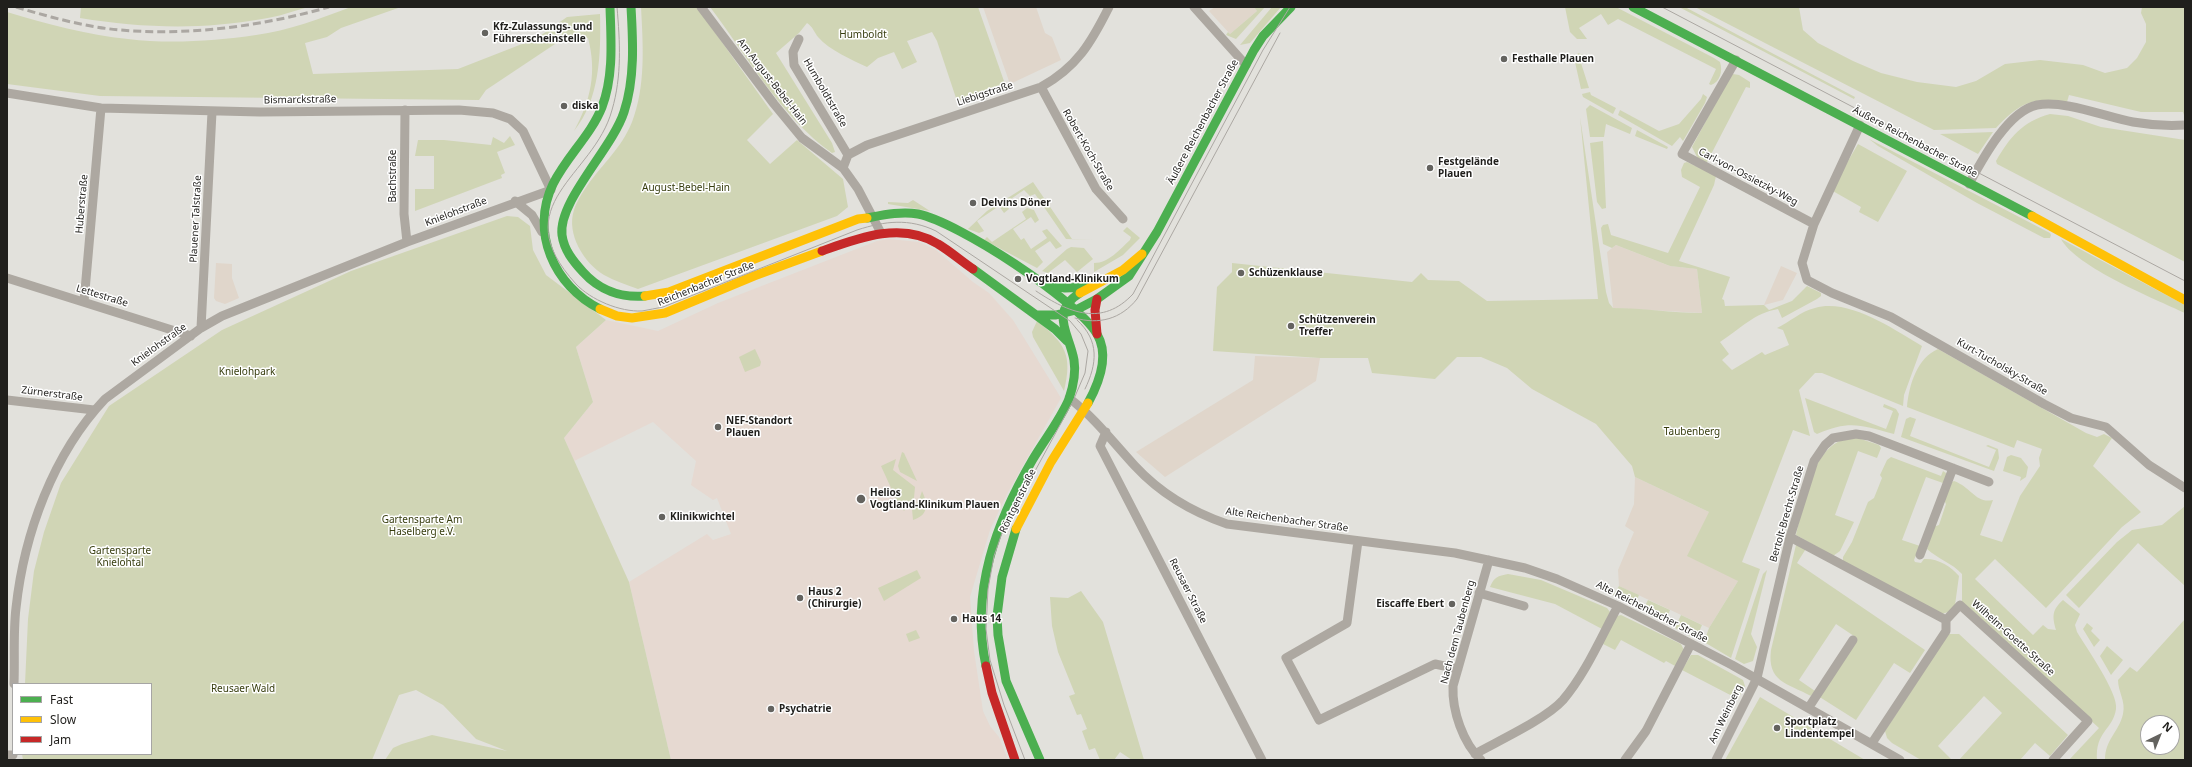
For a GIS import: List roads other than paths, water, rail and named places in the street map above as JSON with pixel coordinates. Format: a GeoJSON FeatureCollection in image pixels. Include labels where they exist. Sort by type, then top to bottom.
{"type":"FeatureCollection","features":[{"type":"Feature","properties":{"kind":"street","name":"Reichenbacher Straße"},"geometry":{"type":"LineString","coordinates":[[610,7],[612,59],[605,98],[599,114],[562,168],[560,196],[564,242],[569,255],[578,269],[592,281],[626,297],[638,298],[669,292],[858,219],[918,214],[933,218],[967,236],[1042,283]]}},
{"type":"Feature","properties":{"kind":"street","name":"Reichenbacher Straße"},"geometry":{"type":"LineString","coordinates":[[631,7],[633,61],[624,112],[619,127],[609,146],[544,214],[542,232],[548,254],[564,282],[576,294],[588,303],[630,318],[665,313],[754,276],[847,242],[881,233],[907,234],[937,243],[1036,315]]}},
{"type":"Feature","properties":{"kind":"street","name":"Am August-Bebel-Hain"},"geometry":{"type":"LineString","coordinates":[[701,7],[785,118],[802,138],[843,168]]}},
{"type":"Feature","properties":{"kind":"street","name":"Liebigstraße"},"geometry":{"type":"LineString","coordinates":[[848,155],[867,145],[1041,87],[1058,78],[1081,56],[1097,32],[1109,7]]}},
{"type":"Feature","properties":{"kind":"street"},"geometry":{"type":"LineString","coordinates":[[1194,7],[1246,65]]}},
{"type":"Feature","properties":{"kind":"street","name":"Äußere Reichenbacher Straße"},"geometry":{"type":"LineString","coordinates":[[1036,315],[1063,314],[1076,310],[1098,299],[1128,276],[1156,232],[1263,36],[1291,7]]}},
{"type":"Feature","properties":{"kind":"street","name":"Äußere Reichenbacher Straße"},"geometry":{"type":"LineString","coordinates":[[1633,7],[1860,125],[2185,300]]}},
{"type":"Feature","properties":{"kind":"street","name":"Humboldtstraße"},"geometry":{"type":"LineString","coordinates":[[799,39],[793,52],[794,65],[848,155]]}},
{"type":"Feature","properties":{"kind":"street","name":"Carl-von-Ossietzky-Weg"},"geometry":{"type":"LineString","coordinates":[[1736,60],[1682,154],[1814,224]]}},
{"type":"Feature","properties":{"kind":"street","name":"Robert-Koch-Straße"},"geometry":{"type":"LineString","coordinates":[[1041,87],[1096,189],[1123,218]]}},
{"type":"Feature","properties":{"kind":"street","name":"Bismarckstraße"},"geometry":{"type":"LineString","coordinates":[[7,93],[101,108],[212,112],[405,110],[470,111],[493,113],[510,119],[523,131],[560,196]]}},
{"type":"Feature","properties":{"kind":"street"},"geometry":{"type":"LineString","coordinates":[[1969,184],[1982,160],[2002,132],[2019,115],[2036,105],[2064,106],[2133,122],[2157,125],[2185,124]]}},
{"type":"Feature","properties":{"kind":"street","name":"Huberstraße"},"geometry":{"type":"LineString","coordinates":[[84,302],[101,108]]}},
{"type":"Feature","properties":{"kind":"street","name":"Bachstraße"},"geometry":{"type":"LineString","coordinates":[[405,110],[404,214],[407,242]]}},
{"type":"Feature","properties":{"kind":"street","name":"Plauener Talstraße"},"geometry":{"type":"LineString","coordinates":[[201,328],[212,112]]}},
{"type":"Feature","properties":{"kind":"street"},"geometry":{"type":"LineString","coordinates":[[1814,224],[1860,125]]}},
{"type":"Feature","properties":{"kind":"street"},"geometry":{"type":"LineString","coordinates":[[848,155],[843,168],[858,189],[881,233]]}},
{"type":"Feature","properties":{"kind":"street","name":"Knielohstraße"},"geometry":{"type":"LineString","coordinates":[[14,683],[11,608],[41,501],[52,477],[94,410],[105,399],[201,328],[222,316],[407,242],[515,201],[560,196]]}},
{"type":"Feature","properties":{"kind":"street"},"geometry":{"type":"LineString","coordinates":[[515,201],[532,215],[542,232]]}},
{"type":"Feature","properties":{"kind":"street","name":"Kurt-Tucholsky-Straße"},"geometry":{"type":"LineString","coordinates":[[1814,224],[1802,262],[1803,272],[1807,280],[1832,293],[1891,317],[2044,404],[2072,418],[2106,427],[2149,465],[2185,488]]}},
{"type":"Feature","properties":{"kind":"street","name":"Äußere Reichenbacher Straße"},"geometry":{"type":"LineString","coordinates":[[1068,302],[1117,274],[1142,254]]}},
{"type":"Feature","properties":{"kind":"street","name":"Lettestraße"},"geometry":{"type":"LineString","coordinates":[[7,278],[191,336]]}},
{"type":"Feature","properties":{"kind":"street"},"geometry":{"type":"LineString","coordinates":[[1042,283],[1065,288],[1092,287]]}},
{"type":"Feature","properties":{"kind":"street","name":"Röntgenstraße"},"geometry":{"type":"LineString","coordinates":[[1040,760],[1005,676],[998,642],[997,611],[999,584],[1008,550],[1020,520],[1052,459],[1083,409],[1096,384],[1102,367],[1103,358],[1097,334],[1068,302],[1042,283]]}},
{"type":"Feature","properties":{"kind":"street"},"geometry":{"type":"LineString","coordinates":[[1097,334],[1095,310],[1098,299]]}},
{"type":"Feature","properties":{"kind":"street"},"geometry":{"type":"LineString","coordinates":[[1063,314],[1068,302]]}},
{"type":"Feature","properties":{"kind":"street","name":"Röntgenstraße"},"geometry":{"type":"LineString","coordinates":[[1015,760],[1002,727],[984,662],[980,629],[982,588],[988,555],[997,528],[1011,498],[1069,398],[1074,363],[1067,341],[1063,314]]}},
{"type":"Feature","properties":{"kind":"street","name":"Röntgenstraße"},"geometry":{"type":"LineString","coordinates":[[1036,315],[1055,329],[1067,341]]}},
{"type":"Feature","properties":{"kind":"street","name":"Alte Reichenbacher Straße"},"geometry":{"type":"LineString","coordinates":[[1069,398],[1083,409],[1106,432],[1136,467],[1169,496],[1207,517],[1227,524],[1442,551],[1525,568],[1557,578],[1618,606],[1757,678],[1900,760]]}},
{"type":"Feature","properties":{"kind":"street","name":"Zürnerstraße"},"geometry":{"type":"LineString","coordinates":[[7,400],[94,410]]}},
{"type":"Feature","properties":{"kind":"street","name":"Reusaer Straße"},"geometry":{"type":"LineString","coordinates":[[1106,432],[1100,446],[1262,760]]}},
{"type":"Feature","properties":{"kind":"street","name":"Bertolt-Brecht-Straße"},"geometry":{"type":"LineString","coordinates":[[1757,678],[1790,537],[1814,461],[1825,445],[1839,436],[1856,434],[1869,436],[1989,482]]}},
{"type":"Feature","properties":{"kind":"street"},"geometry":{"type":"LineString","coordinates":[[1920,555],[1953,468]]}},
{"type":"Feature","properties":{"kind":"street"},"geometry":{"type":"LineString","coordinates":[[1790,537],[1808,545],[1838,564],[1946,620],[1946,631],[1872,743]]}},
{"type":"Feature","properties":{"kind":"street","name":"Alte Reichenbacher Straße"},"geometry":{"type":"LineString","coordinates":[[1358,541],[1347,623],[1286,658],[1319,720],[1435,664],[1458,669]]}},
{"type":"Feature","properties":{"kind":"street","name":"Nach dem Taubenberg"},"geometry":{"type":"LineString","coordinates":[[1489,560],[1453,686],[1455,712],[1478,757],[1546,714],[1562,701],[1575,684],[1618,606]]}},
{"type":"Feature","properties":{"kind":"street"},"geometry":{"type":"LineString","coordinates":[[1479,593],[1524,606]]}},
{"type":"Feature","properties":{"kind":"street","name":"Wilhelm-Goette-Straße"},"geometry":{"type":"LineString","coordinates":[[1946,620],[1960,605],[2088,721],[2053,760]]}},
{"type":"Feature","properties":{"kind":"street"},"geometry":{"type":"LineString","coordinates":[[1809,707],[1853,640]]}},
{"type":"Feature","properties":{"kind":"street"},"geometry":{"type":"LineString","coordinates":[[1625,760],[1646,731],[1691,644]]}},
{"type":"Feature","properties":{"kind":"street","name":"Am Weinberg"},"geometry":{"type":"LineString","coordinates":[[1716,760],[1757,678]]}},
{"type":"Feature","properties":{"kind":"tram line"},"geometry":{"type":"LineString","coordinates":[[617,7],[619,72],[612,110],[602,133],[589,154],[560,192],[551,211],[548,232],[556,256],[582,290],[606,304],[633,311],[663,307],[857,230],[897,222],[916,224],[936,231],[1070,321],[1081,334],[1088,351],[1085,373],[1073,401],[1003,530],[994,556],[988,589],[986,629],[990,660],[1004,705],[1025,760]]}},
{"type":"Feature","properties":{"kind":"tram line"},"geometry":{"type":"LineString","coordinates":[[1036,291],[1061,305],[1085,313],[1109,311],[1121,304],[1133,294],[1263,50],[1290,7]]}},
{"type":"Feature","properties":{"kind":"tram line"},"geometry":{"type":"LineString","coordinates":[[1662,7],[2185,281]]}},
{"type":"Feature","properties":{"kind":"tram line"},"geometry":{"type":"LineString","coordinates":[[1075,318],[1093,321],[1109,319],[1117,316],[1131,306],[1137,299],[1280,33]]}},
{"type":"Feature","properties":{"kind":"tram line"},"geometry":{"type":"LineString","coordinates":[[1077,320],[1090,336],[1093,344],[1094,362],[1085,389]]}},
{"type":"Feature","properties":{"kind":"railway"},"geometry":{"type":"LineString","coordinates":[[16,7],[94,27],[146,32],[172,32],[226,28],[304,14],[329,7]]}},
{"type":"Feature","properties":{"kind":"place","name":"Kfz-Zulassungs- und Führerscheinstelle"},"geometry":{"type":"Point","coordinates":[485,33]}},
{"type":"Feature","properties":{"kind":"place","name":"Festhalle Plauen"},"geometry":{"type":"Point","coordinates":[1504,59]}},
{"type":"Feature","properties":{"kind":"place","name":"diska"},"geometry":{"type":"Point","coordinates":[564,106]}},
{"type":"Feature","properties":{"kind":"place","name":"Festgelände Plauen"},"geometry":{"type":"Point","coordinates":[1430,168]}},
{"type":"Feature","properties":{"kind":"place","name":"Delvins Döner"},"geometry":{"type":"Point","coordinates":[973,203]}},
{"type":"Feature","properties":{"kind":"place","name":"Schüzenklause"},"geometry":{"type":"Point","coordinates":[1241,273]}},
{"type":"Feature","properties":{"kind":"place","name":"Vogtland-Klinikum"},"geometry":{"type":"Point","coordinates":[1018,279]}},
{"type":"Feature","properties":{"kind":"place","name":"Schützenverein Treffer"},"geometry":{"type":"Point","coordinates":[1291,326]}},
{"type":"Feature","properties":{"kind":"place","name":"NEF-Standort Plauen"},"geometry":{"type":"Point","coordinates":[718,427]}},
{"type":"Feature","properties":{"kind":"place","name":"Helios Vogtland-Klinikum Plauen"},"geometry":{"type":"Point","coordinates":[861,499]}},
{"type":"Feature","properties":{"kind":"place","name":"Klinikwichtel"},"geometry":{"type":"Point","coordinates":[662,517]}},
{"type":"Feature","properties":{"kind":"place","name":"Haus 2 (Chirurgie)"},"geometry":{"type":"Point","coordinates":[800,598]}},
{"type":"Feature","properties":{"kind":"place","name":"Eiscaffe Ebert"},"geometry":{"type":"Point","coordinates":[1452,604]}},
{"type":"Feature","properties":{"kind":"place","name":"Haus 14"},"geometry":{"type":"Point","coordinates":[954,619]}},
{"type":"Feature","properties":{"kind":"place","name":"Psychatrie"},"geometry":{"type":"Point","coordinates":[771,709]}},
{"type":"Feature","properties":{"kind":"place","name":"Sportplatz Lindentempel"},"geometry":{"type":"Point","coordinates":[1777,728]}},
{"type":"Feature","properties":{"kind":"park label","name":"Humboldt"},"geometry":{"type":"Point","coordinates":[863,35]}},
{"type":"Feature","properties":{"kind":"park label","name":"August-Bebel-Hain"},"geometry":{"type":"Point","coordinates":[686,188]}},
{"type":"Feature","properties":{"kind":"park label","name":"Knielohpark"},"geometry":{"type":"Point","coordinates":[247,372]}},
{"type":"Feature","properties":{"kind":"park label","name":"Taubenberg"},"geometry":{"type":"Point","coordinates":[1692,432]}},
{"type":"Feature","properties":{"kind":"park label","name":"Gartensparte Am Haselberg e.V."},"geometry":{"type":"Point","coordinates":[422,526]}},
{"type":"Feature","properties":{"kind":"park label","name":"Gartensparte Knielohtal"},"geometry":{"type":"Point","coordinates":[120,556]}},
{"type":"Feature","properties":{"kind":"park label","name":"Reusaer Wald"},"geometry":{"type":"Point","coordinates":[243,689]}}]}
